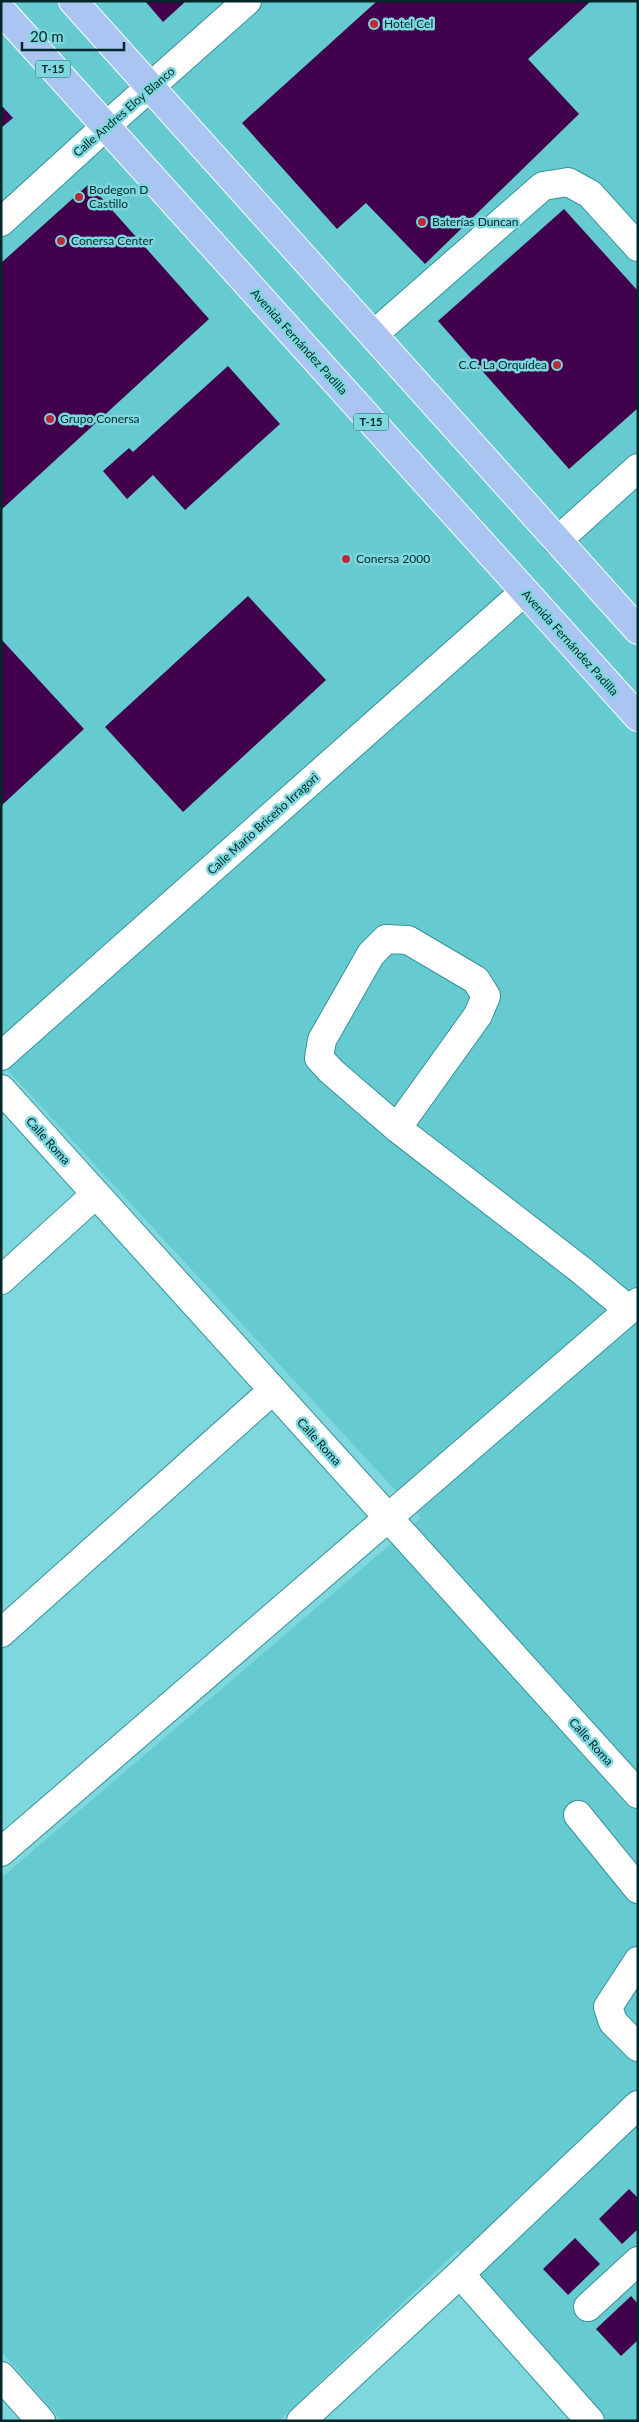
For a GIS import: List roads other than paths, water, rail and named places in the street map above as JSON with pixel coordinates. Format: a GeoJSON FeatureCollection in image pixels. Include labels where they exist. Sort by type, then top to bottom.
{"type":"FeatureCollection","features":[{"type":"Feature","properties":{"kind":"main road"},"geometry":{"type":"LineString","coordinates":[[73,1],[638,630]]}},
{"type":"Feature","properties":{"kind":"main road","name":"Avenida Fernández Padilla"},"geometry":{"type":"LineString","coordinates":[[1,10],[638,717]]}},
{"type":"Feature","properties":{"kind":"street","name":"Calle Andres Eloy Blanco"},"geometry":{"type":"LineString","coordinates":[[1,222],[247,1]]}},
{"type":"Feature","properties":{"kind":"street"},"geometry":{"type":"LineString","coordinates":[[373,335],[543,186],[568,182],[590,194],[638,247]]}},
{"type":"Feature","properties":{"kind":"street"},"geometry":{"type":"LineString","coordinates":[[557,540],[638,468]]}},
{"type":"Feature","properties":{"kind":"street","name":"Calle Mario Briceño Irragori"},"geometry":{"type":"LineString","coordinates":[[1,1056],[524,592]]}},
{"type":"Feature","properties":{"kind":"street"},"geometry":{"type":"LineString","coordinates":[[1,1852],[389,1519],[633,1306],[581,1270],[397,1128],[331,1071],[319,1058],[322,1040],[371,954],[386,939],[408,940],[476,980],[486,996],[478,1015],[397,1128]]}},
{"type":"Feature","properties":{"kind":"street","name":"Calle Roma"},"geometry":{"type":"LineString","coordinates":[[1,1089],[638,1794]]}},
{"type":"Feature","properties":{"kind":"street"},"geometry":{"type":"LineString","coordinates":[[1,1280],[96,1194]]}},
{"type":"Feature","properties":{"kind":"street"},"geometry":{"type":"LineString","coordinates":[[1,1633],[273,1390]]}},
{"type":"Feature","properties":{"kind":"street"},"geometry":{"type":"LineString","coordinates":[[578,1815],[638,1889]]}},
{"type":"Feature","properties":{"kind":"street"},"geometry":{"type":"LineString","coordinates":[[638,1961],[608,2007],[613,2022],[638,2047]]}},
{"type":"Feature","properties":{"kind":"street"},"geometry":{"type":"LineString","coordinates":[[300,2421],[460,2274],[638,2105]]}},
{"type":"Feature","properties":{"kind":"street"},"geometry":{"type":"LineString","coordinates":[[588,2307],[638,2261]]}},
{"type":"Feature","properties":{"kind":"street"},"geometry":{"type":"LineString","coordinates":[[460,2274],[590,2421]]}},
{"type":"Feature","properties":{"kind":"street"},"geometry":{"type":"LineString","coordinates":[[1,2376],[41,2421]]}},
{"type":"Feature","properties":{"kind":"place","name":"Hotel Cel"},"geometry":{"type":"Point","coordinates":[374,24]}},
{"type":"Feature","properties":{"kind":"place","name":"Bodegon D Castillo"},"geometry":{"type":"Point","coordinates":[79,197]}},
{"type":"Feature","properties":{"kind":"place","name":"Baterías Duncan"},"geometry":{"type":"Point","coordinates":[422,222]}},
{"type":"Feature","properties":{"kind":"place","name":"Conersa Center"},"geometry":{"type":"Point","coordinates":[61,241]}},
{"type":"Feature","properties":{"kind":"place","name":"C.C. La Orquídea"},"geometry":{"type":"Point","coordinates":[557,365]}},
{"type":"Feature","properties":{"kind":"place","name":"Grupo Conersa"},"geometry":{"type":"Point","coordinates":[50,419]}},
{"type":"Feature","properties":{"kind":"place","name":"Conersa 2000"},"geometry":{"type":"Point","coordinates":[346,559]}}]}
